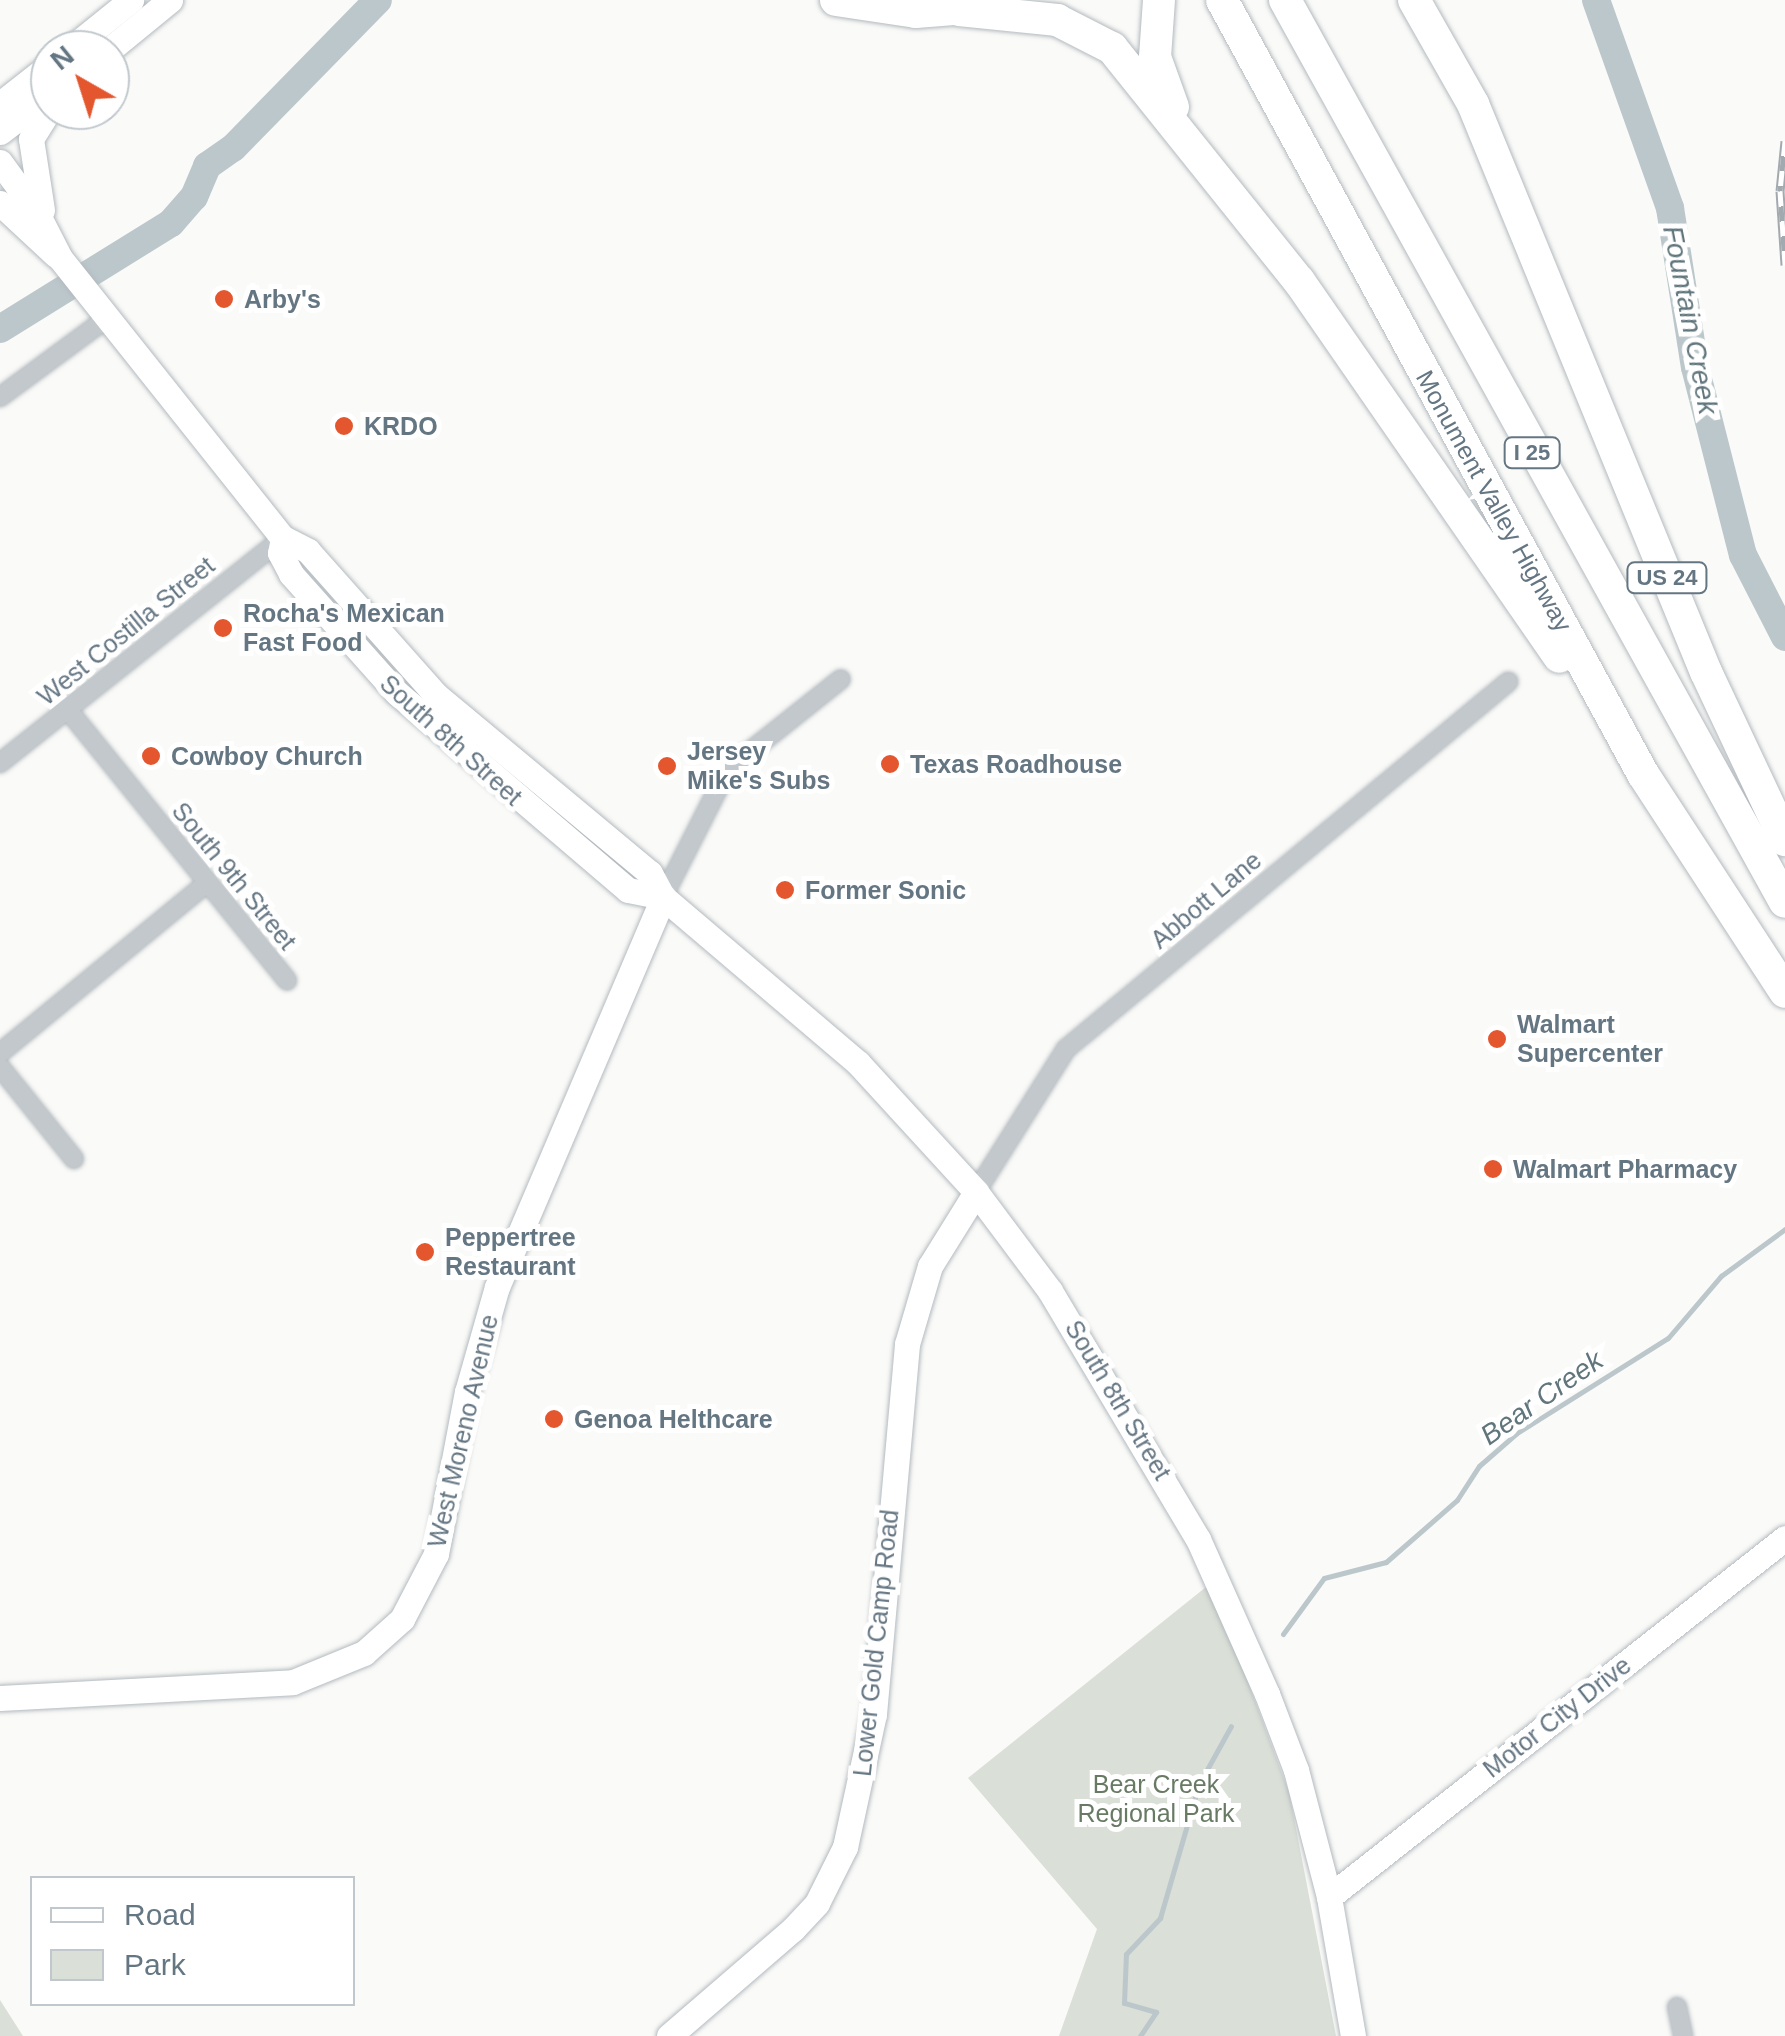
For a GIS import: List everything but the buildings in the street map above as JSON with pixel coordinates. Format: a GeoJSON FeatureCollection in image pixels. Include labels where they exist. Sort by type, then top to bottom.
{"type":"FeatureCollection","features":[{"type":"Feature","properties":{"kind":"highway"},"geometry":{"type":"LineString","coordinates":[[836,0],[916,12],[1018,0]]}},
{"type":"Feature","properties":{"kind":"highway"},"geometry":{"type":"LineString","coordinates":[[1159,0],[1155,57],[1194,146]]}},
{"type":"Feature","properties":{"kind":"highway","name":"Monument Valley Highway"},"geometry":{"type":"LineString","coordinates":[[1222,0],[1643,774],[1785,992]]}},
{"type":"Feature","properties":{"kind":"highway","name":"I 25"},"geometry":{"type":"LineString","coordinates":[[1284,0],[1785,902]]}},
{"type":"Feature","properties":{"kind":"highway","name":"US 24"},"geometry":{"type":"LineString","coordinates":[[1414,0],[1465,87],[1706,672],[1785,840]]}},
{"type":"Feature","properties":{"kind":"highway"},"geometry":{"type":"LineString","coordinates":[[958,10],[1057,20],[1094,34],[1194,146],[1331,326],[1643,774]]}},
{"type":"Feature","properties":{"kind":"main road"},"geometry":{"type":"LineString","coordinates":[[93,30],[131,0]]}},
{"type":"Feature","properties":{"kind":"main road"},"geometry":{"type":"LineString","coordinates":[[130,33],[170,0]]}},
{"type":"Feature","properties":{"kind":"main road"},"geometry":{"type":"LineString","coordinates":[[0,104],[30,81]]}},
{"type":"Feature","properties":{"kind":"main road"},"geometry":{"type":"LineString","coordinates":[[0,132],[30,109]]}},
{"type":"Feature","properties":{"kind":"main road"},"geometry":{"type":"LineString","coordinates":[[40,130],[30,150],[45,225]]}},
{"type":"Feature","properties":{"kind":"main road","name":"South 8th Street"},"geometry":{"type":"LineString","coordinates":[[0,162],[45,225],[60,258]]}},
{"type":"Feature","properties":{"kind":"main road","name":"South 8th Street"},"geometry":{"type":"LineString","coordinates":[[0,203],[60,258],[283,538],[308,551],[430,688],[650,873],[663,897],[810,1017],[976,1192],[1111,1384],[1231,1608],[1296,1770],[1329,1897],[1353,2036]]}},
{"type":"Feature","properties":{"kind":"main road","name":"West Moreno Avenue"},"geometry":{"type":"LineString","coordinates":[[0,1698],[293,1682],[364,1654],[402,1619],[436,1554],[467,1392],[502,1274],[663,897]]}},
{"type":"Feature","properties":{"kind":"main road","name":"Lower Gold Camp Road"},"geometry":{"type":"LineString","coordinates":[[669,2036],[793,1930],[817,1903],[845,1847],[874,1714],[907,1344],[930,1266],[976,1192]]}},
{"type":"Feature","properties":{"kind":"main road","name":"Motor City Drive"},"geometry":{"type":"LineString","coordinates":[[1329,1897],[1785,1538]]}},
{"type":"Feature","properties":{"kind":"street"},"geometry":{"type":"LineString","coordinates":[[0,397],[100,309]]}},
{"type":"Feature","properties":{"kind":"street","name":"West Costilla Street"},"geometry":{"type":"LineString","coordinates":[[0,763],[283,538]]}},
{"type":"Feature","properties":{"kind":"street","name":"West Moreno Avenue"},"geometry":{"type":"LineString","coordinates":[[663,897],[728,769],[842,679]]}},
{"type":"Feature","properties":{"kind":"street","name":"Abbott Lane"},"geometry":{"type":"LineString","coordinates":[[976,1192],[1066,1048],[1508,682]]}},
{"type":"Feature","properties":{"kind":"street","name":"South 9th Street"},"geometry":{"type":"LineString","coordinates":[[68,710],[287,980]]}},
{"type":"Feature","properties":{"kind":"street"},"geometry":{"type":"LineString","coordinates":[[0,1052],[207,883]]}},
{"type":"Feature","properties":{"kind":"street"},"geometry":{"type":"LineString","coordinates":[[0,1068],[74,1160]]}},
{"type":"Feature","properties":{"kind":"street"},"geometry":{"type":"LineString","coordinates":[[1677,2006],[1683,2036]]}},
{"type":"Feature","properties":{"kind":"green space","name":"Bear Creek Regional Park"},"geometry":{"type":"Polygon","coordinates":[[[1211,1583],[1289,1792],[1336,2036],[1059,2036],[1097,1929],[968,1778],[1211,1583]]]}},
{"type":"Feature","properties":{"kind":"green space"},"geometry":{"type":"Polygon","coordinates":[[[0,2000],[23,2036],[0,2036],[0,2000]]]}},
{"type":"Feature","properties":{"kind":"waterway","name":"Fountain Creek"},"geometry":{"type":"LineString","coordinates":[[0,329],[171,223],[194,197],[207,166],[233,148],[378,0]]}},
{"type":"Feature","properties":{"kind":"waterway","name":"Fountain Creek"},"geometry":{"type":"LineString","coordinates":[[1596,0],[1670,208],[1695,367],[1743,555],[1785,637]]}},
{"type":"Feature","properties":{"kind":"waterway","name":"Bear Creek"},"geometry":{"type":"LineString","coordinates":[[1283,1634],[1324,1578],[1386,1562],[1457,1500],[1479,1466],[1517,1433],[1668,1338],[1721,1276],[1785,1229]]}},
{"type":"Feature","properties":{"kind":"waterway","name":"Bear Creek"},"geometry":{"type":"LineString","coordinates":[[1140,2036],[1156,2012],[1124,2003],[1126,1954],[1160,1918],[1199,1784],[1231,1726]]}},
{"type":"Feature","properties":{"kind":"railway"},"geometry":{"type":"LineString","coordinates":[[1785,141],[1780,191],[1785,265]]}},
{"type":"Feature","properties":{"kind":"place","name":"Arby's"},"geometry":{"type":"Point","coordinates":[224,299]}},
{"type":"Feature","properties":{"kind":"place","name":"KRDO"},"geometry":{"type":"Point","coordinates":[344,426]}},
{"type":"Feature","properties":{"kind":"place","name":"Rocha's Mexican Fast Food"},"geometry":{"type":"Point","coordinates":[223,628]}},
{"type":"Feature","properties":{"kind":"place","name":"Cowboy Church"},"geometry":{"type":"Point","coordinates":[151,756]}},
{"type":"Feature","properties":{"kind":"place","name":"Texas Roadhouse"},"geometry":{"type":"Point","coordinates":[890,764]}},
{"type":"Feature","properties":{"kind":"place","name":"Jersey Mike's Subs"},"geometry":{"type":"Point","coordinates":[667,766]}},
{"type":"Feature","properties":{"kind":"place","name":"Former Sonic"},"geometry":{"type":"Point","coordinates":[785,890]}},
{"type":"Feature","properties":{"kind":"place","name":"Walmart Supercenter"},"geometry":{"type":"Point","coordinates":[1497,1039]}},
{"type":"Feature","properties":{"kind":"place","name":"Walmart Pharmacy"},"geometry":{"type":"Point","coordinates":[1493,1169]}},
{"type":"Feature","properties":{"kind":"place","name":"Peppertree Restaurant"},"geometry":{"type":"Point","coordinates":[425,1252]}},
{"type":"Feature","properties":{"kind":"place","name":"Genoa Helthcare"},"geometry":{"type":"Point","coordinates":[554,1419]}}]}
